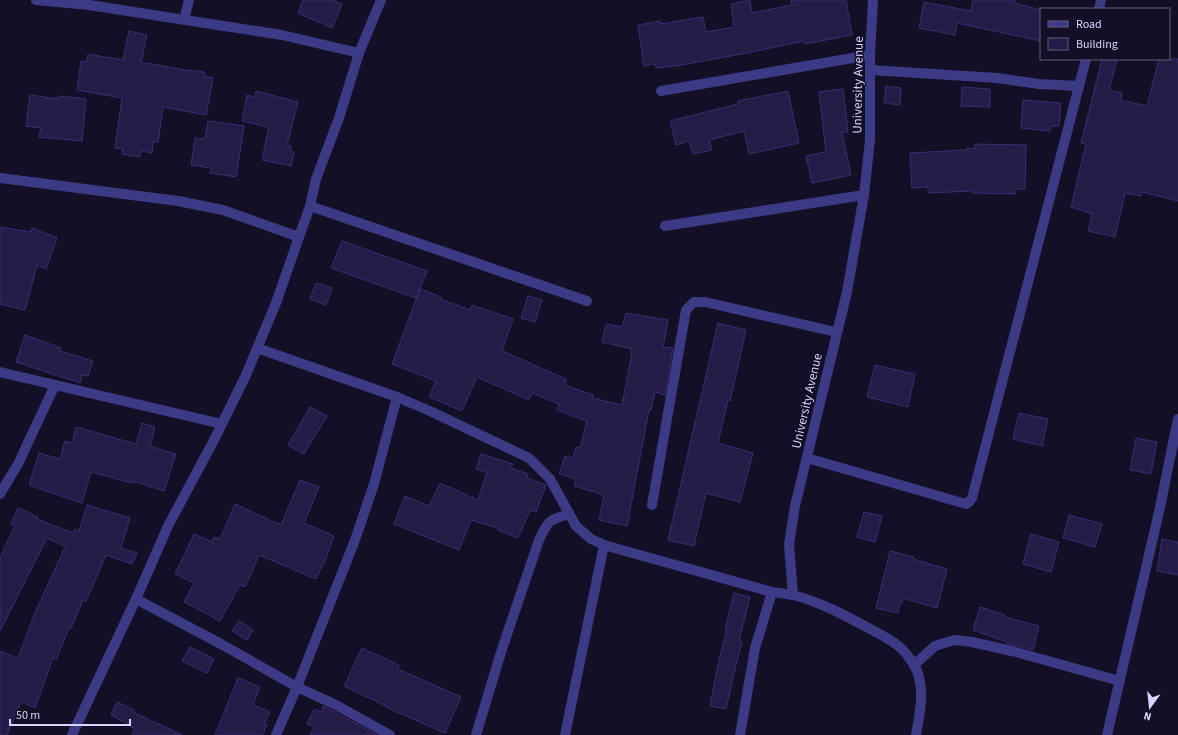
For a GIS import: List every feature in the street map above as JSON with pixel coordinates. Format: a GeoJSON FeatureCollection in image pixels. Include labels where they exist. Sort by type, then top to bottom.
{"type":"FeatureCollection","features":[{"type":"Feature","properties":{"kind":"street"},"geometry":{"type":"LineString","coordinates":[[36,0],[89,5],[282,35],[359,53]]}},
{"type":"Feature","properties":{"kind":"street"},"geometry":{"type":"LineString","coordinates":[[184,20],[189,0]]}},
{"type":"Feature","properties":{"kind":"street"},"geometry":{"type":"LineString","coordinates":[[72,735],[136,599],[168,526],[222,424],[276,303],[310,206],[316,178],[338,118],[359,53],[381,0]]}},
{"type":"Feature","properties":{"kind":"street","name":"University Avenue"},"geometry":{"type":"LineString","coordinates":[[793,596],[789,544],[795,506],[836,332],[847,292],[864,195],[870,140],[870,55],[873,0]]}},
{"type":"Feature","properties":{"kind":"street"},"geometry":{"type":"LineString","coordinates":[[661,91],[870,55]]}},
{"type":"Feature","properties":{"kind":"street"},"geometry":{"type":"LineString","coordinates":[[807,458],[966,504],[972,498],[1086,60]]}},
{"type":"Feature","properties":{"kind":"street"},"geometry":{"type":"LineString","coordinates":[[871,70],[997,78],[1039,84],[1078,86]]}},
{"type":"Feature","properties":{"kind":"street"},"geometry":{"type":"LineString","coordinates":[[0,178],[178,201],[223,210],[299,237]]}},
{"type":"Feature","properties":{"kind":"street"},"geometry":{"type":"LineString","coordinates":[[665,226],[864,195]]}},
{"type":"Feature","properties":{"kind":"street"},"geometry":{"type":"LineString","coordinates":[[310,206],[587,301]]}},
{"type":"Feature","properties":{"kind":"street"},"geometry":{"type":"LineString","coordinates":[[652,506],[686,310],[694,302],[705,302],[836,332]]}},
{"type":"Feature","properties":{"kind":"street"},"geometry":{"type":"LineString","coordinates":[[257,348],[397,397],[529,458],[550,479],[562,497],[576,526],[591,539],[604,545],[772,592],[805,598],[850,618],[886,637],[902,649],[914,665],[919,677],[921,694],[916,735]]}},
{"type":"Feature","properties":{"kind":"street"},"geometry":{"type":"LineString","coordinates":[[0,372],[222,424]]}},
{"type":"Feature","properties":{"kind":"street"},"geometry":{"type":"LineString","coordinates":[[0,494],[18,464],[55,385]]}},
{"type":"Feature","properties":{"kind":"street"},"geometry":{"type":"LineString","coordinates":[[276,735],[297,687],[355,540],[370,498],[397,397]]}},
{"type":"Feature","properties":{"kind":"street"},"geometry":{"type":"LineString","coordinates":[[1107,735],[1159,512],[1178,419]]}},
{"type":"Feature","properties":{"kind":"street"},"geometry":{"type":"LineString","coordinates":[[476,735],[502,649],[538,540],[545,526],[552,519],[569,514]]}},
{"type":"Feature","properties":{"kind":"street"},"geometry":{"type":"LineString","coordinates":[[565,735],[604,545]]}},
{"type":"Feature","properties":{"kind":"street"},"geometry":{"type":"LineString","coordinates":[[740,735],[755,648],[772,592]]}},
{"type":"Feature","properties":{"kind":"street"},"geometry":{"type":"LineString","coordinates":[[136,599],[221,644],[297,687],[336,705],[390,735]]}},
{"type":"Feature","properties":{"kind":"street"},"geometry":{"type":"LineString","coordinates":[[914,665],[935,646],[954,640],[972,642],[1012,651],[1120,681]]}},
{"type":"Feature","properties":{"kind":"building"},"geometry":{"type":"Polygon","coordinates":[[[303,0],[333,0],[342,4],[332,28],[298,13],[303,0]]]}},
{"type":"Feature","properties":{"kind":"building"},"geometry":{"type":"Polygon","coordinates":[[[750,0],[752,13],[792,5],[791,0],[846,0],[852,35],[805,44],[804,41],[676,66],[656,68],[655,64],[644,66],[638,25],[661,21],[661,24],[703,17],[706,32],[734,27],[731,4],[750,0]]]}},
{"type":"Feature","properties":{"kind":"building"},"geometry":{"type":"Polygon","coordinates":[[[973,0],[1015,0],[1015,3],[1040,10],[1040,41],[957,23],[955,35],[919,28],[924,2],[971,11],[973,0]]]}},
{"type":"Feature","properties":{"kind":"building"},"geometry":{"type":"Polygon","coordinates":[[[129,31],[147,35],[141,62],[190,71],[204,72],[204,76],[213,78],[206,115],[163,107],[158,142],[153,142],[152,153],[141,151],[140,157],[122,154],[123,149],[115,148],[122,98],[77,90],[81,61],[87,62],[88,54],[123,60],[129,31]]]}},
{"type":"Feature","properties":{"kind":"building"},"geometry":{"type":"Polygon","coordinates":[[[1178,59],[1178,201],[1142,192],[1141,196],[1125,193],[1115,237],[1088,231],[1092,214],[1071,207],[1086,144],[1081,143],[1102,60],[1117,60],[1109,90],[1122,93],[1121,100],[1147,106],[1159,60],[1178,59]]]}},
{"type":"Feature","properties":{"kind":"building"},"geometry":{"type":"Polygon","coordinates":[[[886,86],[901,88],[900,105],[884,103],[886,86]]]}},
{"type":"Feature","properties":{"kind":"building"},"geometry":{"type":"Polygon","coordinates":[[[962,87],[990,89],[990,107],[961,106],[962,87]]]}},
{"type":"Feature","properties":{"kind":"building"},"geometry":{"type":"Polygon","coordinates":[[[843,89],[848,132],[842,132],[851,175],[812,183],[806,156],[826,152],[819,92],[843,89]]]}},
{"type":"Feature","properties":{"kind":"building"},"geometry":{"type":"Polygon","coordinates":[[[256,91],[298,102],[287,145],[291,146],[290,151],[294,152],[291,166],[262,160],[269,127],[242,121],[247,95],[254,97],[256,91]]]}},
{"type":"Feature","properties":{"kind":"building"},"geometry":{"type":"Polygon","coordinates":[[[788,91],[799,143],[749,154],[744,131],[709,140],[712,150],[693,154],[689,141],[676,145],[670,121],[738,104],[738,101],[788,91]]]}},
{"type":"Feature","properties":{"kind":"building"},"geometry":{"type":"Polygon","coordinates":[[[30,95],[58,99],[59,96],[86,99],[82,141],[39,137],[41,128],[26,126],[30,95]]]}},
{"type":"Feature","properties":{"kind":"building"},"geometry":{"type":"Polygon","coordinates":[[[1023,100],[1061,103],[1059,126],[1051,126],[1050,131],[1021,128],[1023,100]]]}},
{"type":"Feature","properties":{"kind":"building"},"geometry":{"type":"Polygon","coordinates":[[[208,121],[244,126],[236,177],[210,173],[211,168],[191,165],[195,138],[205,139],[208,121]]]}},
{"type":"Feature","properties":{"kind":"building"},"geometry":{"type":"Polygon","coordinates":[[[975,144],[1026,145],[1025,189],[1016,189],[1015,194],[972,193],[972,191],[928,193],[928,187],[912,188],[910,153],[967,150],[967,148],[975,149],[975,144]]]}},
{"type":"Feature","properties":{"kind":"building"},"geometry":{"type":"Polygon","coordinates":[[[0,227],[31,232],[32,228],[57,238],[46,269],[37,265],[25,310],[0,304],[0,227]]]}},
{"type":"Feature","properties":{"kind":"building"},"geometry":{"type":"Polygon","coordinates":[[[342,241],[427,271],[416,298],[331,268],[342,241]]]}},
{"type":"Feature","properties":{"kind":"building"},"geometry":{"type":"Polygon","coordinates":[[[316,283],[332,288],[326,305],[310,299],[316,283]]]}},
{"type":"Feature","properties":{"kind":"building"},"geometry":{"type":"Polygon","coordinates":[[[420,289],[441,297],[440,299],[470,310],[472,305],[513,319],[502,351],[566,379],[565,385],[593,395],[592,398],[622,405],[632,349],[602,342],[606,324],[622,327],[626,313],[668,320],[663,347],[673,348],[665,395],[655,392],[651,410],[649,410],[627,526],[599,520],[604,495],[574,486],[576,479],[559,474],[565,456],[573,458],[576,447],[580,448],[587,421],[557,410],[559,404],[532,393],[529,400],[477,377],[462,411],[429,397],[436,381],[392,364],[420,289]]]}},
{"type":"Feature","properties":{"kind":"building"},"geometry":{"type":"Polygon","coordinates":[[[528,296],[542,300],[535,322],[521,318],[528,296]]]}},
{"type":"Feature","properties":{"kind":"building"},"geometry":{"type":"Polygon","coordinates":[[[718,323],[746,330],[730,401],[728,400],[718,443],[753,453],[740,502],[706,493],[694,546],[668,540],[718,323]]]}},
{"type":"Feature","properties":{"kind":"building"},"geometry":{"type":"Polygon","coordinates":[[[25,335],[61,348],[60,351],[93,361],[88,376],[82,375],[80,383],[16,362],[25,335]]]}},
{"type":"Feature","properties":{"kind":"building"},"geometry":{"type":"Polygon","coordinates":[[[875,365],[915,374],[908,407],[867,397],[875,365]]]}},
{"type":"Feature","properties":{"kind":"building"},"geometry":{"type":"Polygon","coordinates":[[[310,407],[327,416],[304,454],[288,445],[310,407]]]}},
{"type":"Feature","properties":{"kind":"building"},"geometry":{"type":"Polygon","coordinates":[[[1019,413],[1048,419],[1042,446],[1013,439],[1019,413]]]}},
{"type":"Feature","properties":{"kind":"building"},"geometry":{"type":"Polygon","coordinates":[[[142,423],[155,427],[150,446],[176,454],[164,491],[133,481],[132,483],[91,472],[82,503],[29,485],[39,453],[60,459],[65,441],[72,443],[76,427],[136,444],[142,423]]]}},
{"type":"Feature","properties":{"kind":"building"},"geometry":{"type":"Polygon","coordinates":[[[1136,438],[1157,442],[1151,474],[1130,470],[1136,438]]]}},
{"type":"Feature","properties":{"kind":"building"},"geometry":{"type":"Polygon","coordinates":[[[481,454],[513,464],[511,468],[528,474],[527,478],[546,485],[536,512],[530,510],[518,538],[498,530],[498,528],[471,520],[459,550],[394,524],[405,496],[429,506],[440,483],[478,500],[487,472],[476,469],[481,454]]]}},
{"type":"Feature","properties":{"kind":"building"},"geometry":{"type":"Polygon","coordinates":[[[300,480],[319,487],[304,523],[334,536],[323,566],[316,579],[259,555],[245,587],[240,585],[220,621],[184,602],[194,583],[175,574],[194,534],[212,542],[214,537],[220,539],[235,504],[281,525],[300,480]]]}},
{"type":"Feature","properties":{"kind":"building"},"geometry":{"type":"Polygon","coordinates":[[[87,505],[130,518],[121,548],[137,553],[132,564],[106,555],[86,601],[83,600],[71,628],[69,628],[56,660],[53,658],[35,708],[21,702],[7,735],[0,735],[0,651],[18,658],[35,613],[65,547],[47,538],[0,631],[0,558],[15,525],[11,524],[18,508],[38,517],[37,519],[73,533],[75,529],[79,531],[87,505]]]}},
{"type":"Feature","properties":{"kind":"building"},"geometry":{"type":"Polygon","coordinates":[[[864,512],[882,516],[875,542],[857,537],[864,512]]]}},
{"type":"Feature","properties":{"kind":"building"},"geometry":{"type":"Polygon","coordinates":[[[1069,515],[1102,524],[1095,547],[1063,538],[1069,515]]]}},
{"type":"Feature","properties":{"kind":"building"},"geometry":{"type":"Polygon","coordinates":[[[1031,534],[1059,542],[1051,572],[1023,564],[1031,534]]]}},
{"type":"Feature","properties":{"kind":"building"},"geometry":{"type":"Polygon","coordinates":[[[1162,539],[1178,542],[1178,575],[1157,571],[1162,539]]]}},
{"type":"Feature","properties":{"kind":"building"},"geometry":{"type":"Polygon","coordinates":[[[890,551],[914,557],[913,559],[947,569],[937,608],[903,598],[902,603],[900,602],[898,613],[876,608],[890,551]]]}},
{"type":"Feature","properties":{"kind":"building"},"geometry":{"type":"Polygon","coordinates":[[[734,593],[750,597],[739,641],[742,642],[726,709],[710,706],[734,593]]]}},
{"type":"Feature","properties":{"kind":"building"},"geometry":{"type":"Polygon","coordinates":[[[980,607],[1005,615],[1004,617],[1039,626],[1033,650],[1006,643],[1007,642],[973,630],[980,607]]]}},
{"type":"Feature","properties":{"kind":"building"},"geometry":{"type":"Polygon","coordinates":[[[239,621],[253,630],[247,640],[232,631],[239,621]]]}},
{"type":"Feature","properties":{"kind":"building"},"geometry":{"type":"Polygon","coordinates":[[[190,647],[214,659],[207,673],[182,661],[190,647]]]}},
{"type":"Feature","properties":{"kind":"building"},"geometry":{"type":"Polygon","coordinates":[[[362,648],[399,665],[398,669],[461,697],[445,733],[386,707],[344,686],[362,648]]]}},
{"type":"Feature","properties":{"kind":"building"},"geometry":{"type":"Polygon","coordinates":[[[238,678],[260,687],[253,705],[270,712],[264,724],[267,725],[263,735],[215,735],[238,678]]]}},
{"type":"Feature","properties":{"kind":"building"},"geometry":{"type":"Polygon","coordinates":[[[117,702],[134,710],[133,712],[182,735],[132,735],[135,729],[111,715],[117,702]]]}},
{"type":"Feature","properties":{"kind":"building"},"geometry":{"type":"Polygon","coordinates":[[[323,706],[377,735],[310,735],[314,727],[307,724],[314,709],[321,712],[323,706]]]}}]}
